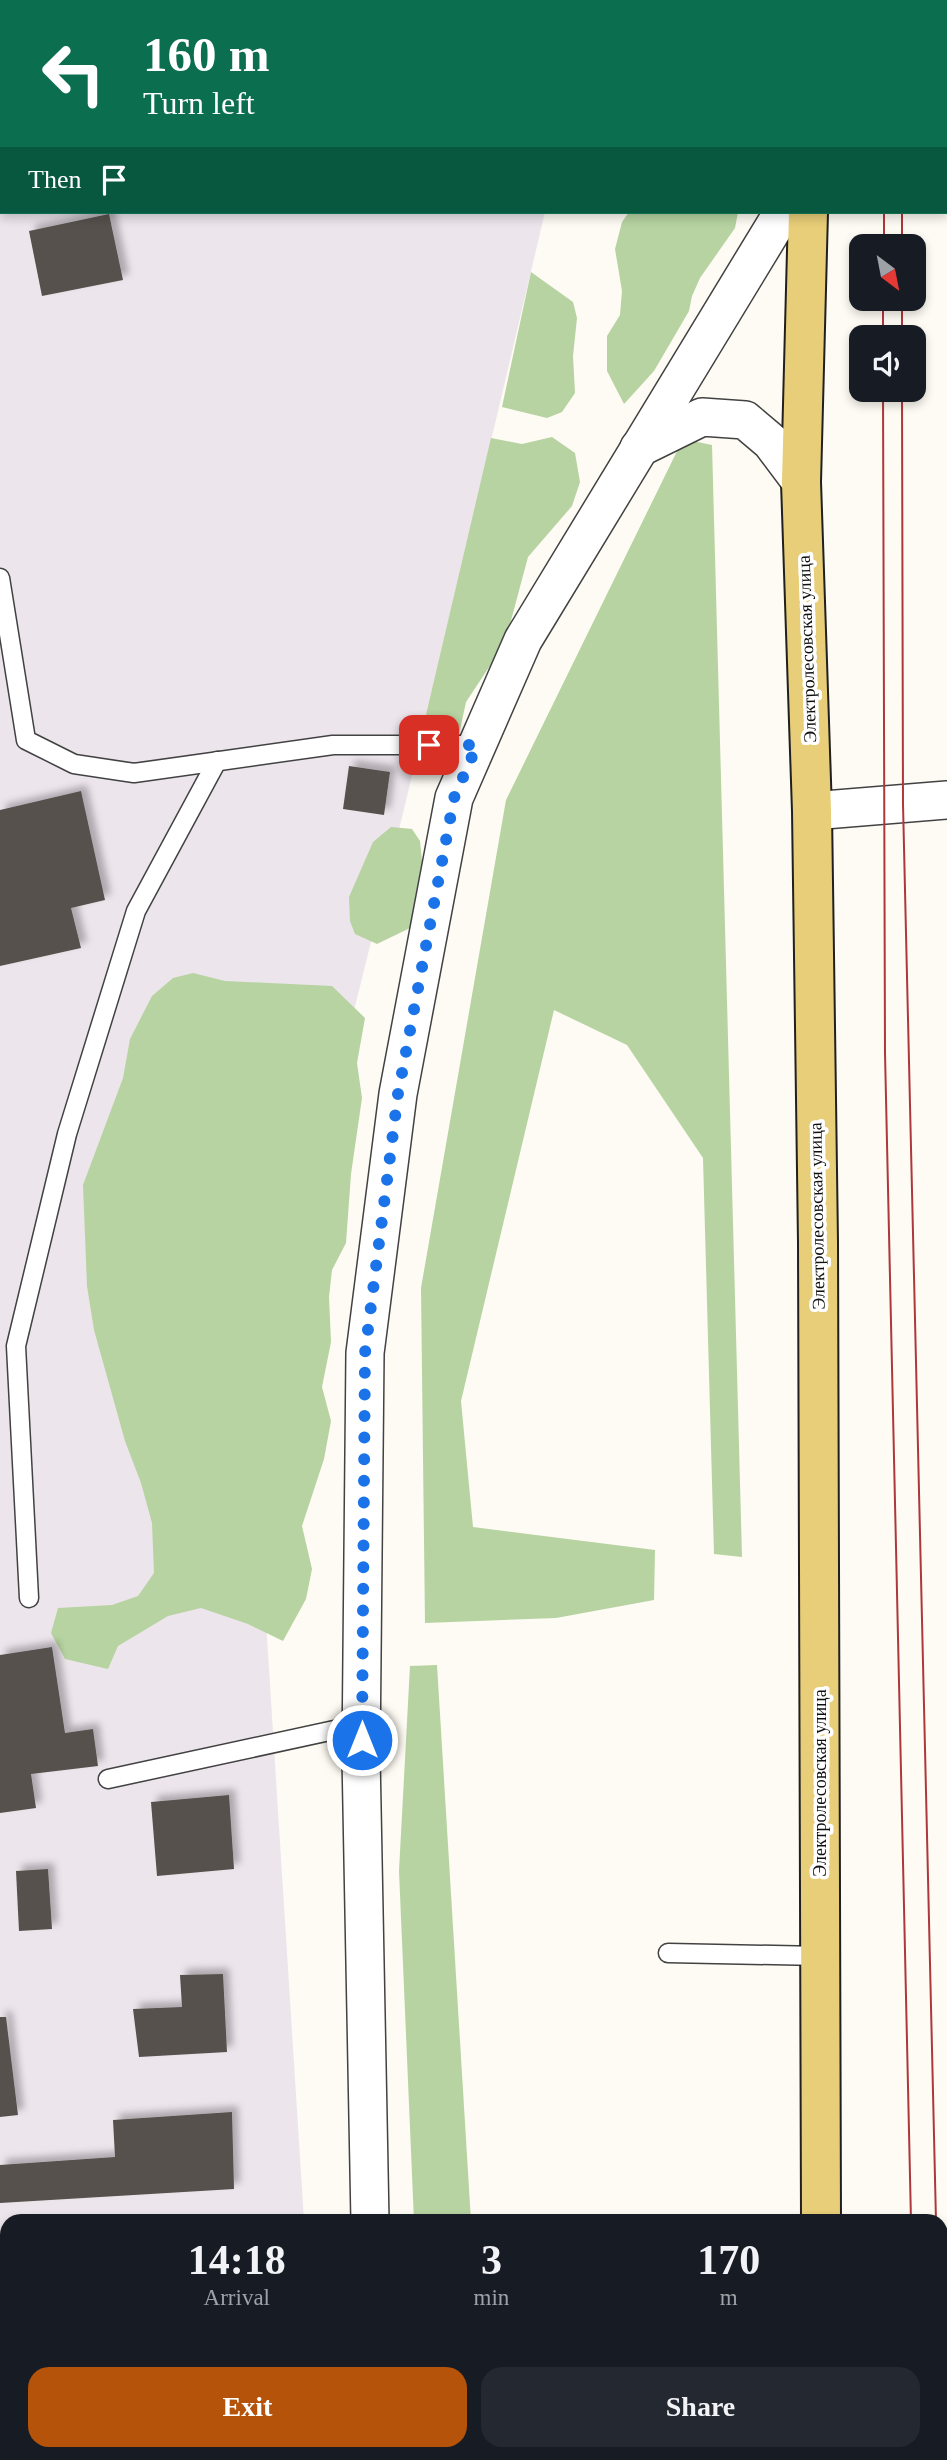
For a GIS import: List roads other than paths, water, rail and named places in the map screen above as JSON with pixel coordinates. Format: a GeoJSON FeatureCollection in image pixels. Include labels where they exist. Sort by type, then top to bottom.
{"type":"FeatureCollection","features":[{"type":"Feature","properties":{"kind":"main road","name":"Электролесовская улица"},"geometry":{"type":"LineString","coordinates":[[808,214],[801,482],[813,811],[818,1242],[821,2214]]}},
{"type":"Feature","properties":{"kind":"street"},"geometry":{"type":"LineString","coordinates":[[370,2214],[362,1724],[366,1340],[398,1094],[454,798],[523,640],[782,214]]}},
{"type":"Feature","properties":{"kind":"street"},"geometry":{"type":"LineString","coordinates":[[639,448],[702,417],[745,420],[771,442],[801,482]]}},
{"type":"Feature","properties":{"kind":"street"},"geometry":{"type":"LineString","coordinates":[[813,811],[947,800]]}},
{"type":"Feature","properties":{"kind":"lane"},"geometry":{"type":"LineString","coordinates":[[0,578],[26,740],[74,764],[134,773],[333,745],[477,745]]}},
{"type":"Feature","properties":{"kind":"lane"},"geometry":{"type":"LineString","coordinates":[[29,1598],[8,1347],[67,1134],[136,911],[217,761]]}},
{"type":"Feature","properties":{"kind":"lane"},"geometry":{"type":"LineString","coordinates":[[108,1779],[362,1724]]}},
{"type":"Feature","properties":{"kind":"lane"},"geometry":{"type":"LineString","coordinates":[[668,1953],[820,1956]]}},
{"type":"Feature","properties":{"kind":"tram line"},"geometry":{"type":"LineString","coordinates":[[884,214],[884,234]]}},
{"type":"Feature","properties":{"kind":"tram line"},"geometry":{"type":"LineString","coordinates":[[902,214],[902,234]]}},
{"type":"Feature","properties":{"kind":"tram line"},"geometry":{"type":"LineString","coordinates":[[883,312],[883,325]]}},
{"type":"Feature","properties":{"kind":"tram line"},"geometry":{"type":"LineString","coordinates":[[902,312],[902,325]]}},
{"type":"Feature","properties":{"kind":"tram line"},"geometry":{"type":"LineString","coordinates":[[883,402],[885,1053],[911,2214]]}},
{"type":"Feature","properties":{"kind":"tram line"},"geometry":{"type":"LineString","coordinates":[[902,402],[903,804],[936,2214]]}}]}
